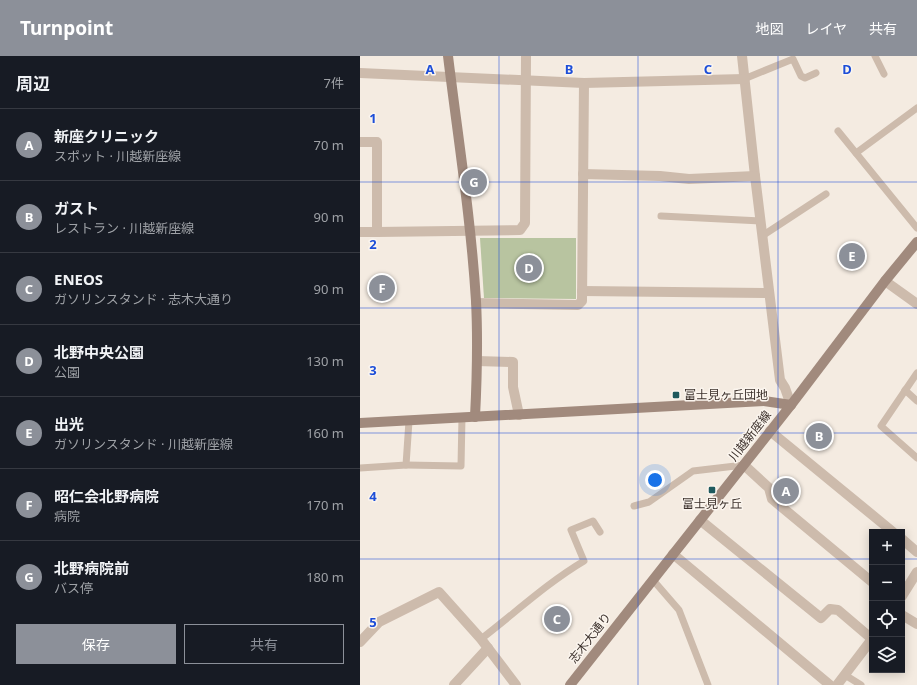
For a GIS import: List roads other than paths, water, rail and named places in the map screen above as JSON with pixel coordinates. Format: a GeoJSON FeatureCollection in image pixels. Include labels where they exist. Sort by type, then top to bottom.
{"type":"FeatureCollection","features":[{"type":"Feature","properties":{"kind":"street"},"geometry":{"type":"LineString","coordinates":[[448,56],[470,232],[476,303],[477,361],[475,417]]}},
{"type":"Feature","properties":{"kind":"street"},"geometry":{"type":"LineString","coordinates":[[360,232],[470,232],[520,230],[525,223],[526,56]]}},
{"type":"Feature","properties":{"kind":"street"},"geometry":{"type":"LineString","coordinates":[[742,56],[754,176],[780,380],[792,405]]}},
{"type":"Feature","properties":{"kind":"street"},"geometry":{"type":"LineString","coordinates":[[360,73],[584,83],[744,79]]}},
{"type":"Feature","properties":{"kind":"street"},"geometry":{"type":"LineString","coordinates":[[476,303],[578,305],[582,301],[584,83]]}},
{"type":"Feature","properties":{"kind":"street"},"geometry":{"type":"LineString","coordinates":[[360,142],[378,142],[376,232]]}},
{"type":"Feature","properties":{"kind":"street"},"geometry":{"type":"LineString","coordinates":[[584,174],[660,176],[689,179],[754,176]]}},
{"type":"Feature","properties":{"kind":"street","name":"川越新座線"},"geometry":{"type":"LineString","coordinates":[[631,608],[792,405],[885,281],[917,242]]}},
{"type":"Feature","properties":{"kind":"street"},"geometry":{"type":"LineString","coordinates":[[885,281],[917,304]]}},
{"type":"Feature","properties":{"kind":"street"},"geometry":{"type":"LineString","coordinates":[[582,291],[769,293]]}},
{"type":"Feature","properties":{"kind":"street"},"geometry":{"type":"LineString","coordinates":[[477,361],[513,362],[513,387],[519,415]]}},
{"type":"Feature","properties":{"kind":"street"},"geometry":{"type":"LineString","coordinates":[[360,423],[764,401],[792,405]]}},
{"type":"Feature","properties":{"kind":"street"},"geometry":{"type":"LineString","coordinates":[[770,431],[889,529]]}},
{"type":"Feature","properties":{"kind":"street"},"geometry":{"type":"LineString","coordinates":[[744,465],[769,488],[772,499],[869,580]]}},
{"type":"Feature","properties":{"kind":"street"},"geometry":{"type":"LineString","coordinates":[[700,520],[821,618],[830,609],[838,610],[870,637]]}},
{"type":"Feature","properties":{"kind":"street"},"geometry":{"type":"LineString","coordinates":[[905,542],[917,552]]}},
{"type":"Feature","properties":{"kind":"street"},"geometry":{"type":"LineString","coordinates":[[673,554],[830,685]]}},
{"type":"Feature","properties":{"kind":"street"},"geometry":{"type":"LineString","coordinates":[[905,591],[917,572]]}},
{"type":"Feature","properties":{"kind":"street"},"geometry":{"type":"LineString","coordinates":[[360,642],[379,622],[439,592],[481,639],[516,685]]}},
{"type":"Feature","properties":{"kind":"street","name":"志木大通り"},"geometry":{"type":"LineString","coordinates":[[570,685],[631,608]]}},
{"type":"Feature","properties":{"kind":"street"},"geometry":{"type":"LineString","coordinates":[[905,617],[917,624]]}},
{"type":"Feature","properties":{"kind":"street"},"geometry":{"type":"LineString","coordinates":[[837,685],[869,643]]}},
{"type":"Feature","properties":{"kind":"street"},"geometry":{"type":"LineString","coordinates":[[454,685],[488,648]]}},
{"type":"Feature","properties":{"kind":"lane"},"geometry":{"type":"LineString","coordinates":[[875,56],[884,74]]}},
{"type":"Feature","properties":{"kind":"lane"},"geometry":{"type":"LineString","coordinates":[[744,79],[793,59],[801,76],[805,78],[816,73]]}},
{"type":"Feature","properties":{"kind":"lane"},"geometry":{"type":"LineString","coordinates":[[856,153],[917,108]]}},
{"type":"Feature","properties":{"kind":"lane"},"geometry":{"type":"LineString","coordinates":[[838,131],[917,228]]}},
{"type":"Feature","properties":{"kind":"lane"},"geometry":{"type":"LineString","coordinates":[[762,236],[826,194]]}},
{"type":"Feature","properties":{"kind":"lane"},"geometry":{"type":"LineString","coordinates":[[661,216],[760,221]]}},
{"type":"Feature","properties":{"kind":"lane"},"geometry":{"type":"LineString","coordinates":[[917,373],[881,426],[917,458]]}},
{"type":"Feature","properties":{"kind":"lane"},"geometry":{"type":"LineString","coordinates":[[905,390],[917,401]]}},
{"type":"Feature","properties":{"kind":"lane"},"geometry":{"type":"LineString","coordinates":[[360,468],[406,465],[461,466],[462,417]]}},
{"type":"Feature","properties":{"kind":"lane"},"geometry":{"type":"LineString","coordinates":[[406,465],[409,421]]}},
{"type":"Feature","properties":{"kind":"lane"},"geometry":{"type":"LineString","coordinates":[[634,506],[649,502],[693,471],[744,465]]}},
{"type":"Feature","properties":{"kind":"lane"},"geometry":{"type":"LineString","coordinates":[[481,639],[560,576],[584,561],[571,530],[593,521],[600,532]]}},
{"type":"Feature","properties":{"kind":"lane"},"geometry":{"type":"LineString","coordinates":[[653,580],[679,610],[708,685]]}},
{"type":"Feature","properties":{"kind":"lane"},"geometry":{"type":"LineString","coordinates":[[845,675],[861,685]]}},
{"type":"Feature","properties":{"kind":"place","name":"北野病院前"},"geometry":{"type":"Point","coordinates":[474,182]}},
{"type":"Feature","properties":{"kind":"place","name":"出光"},"geometry":{"type":"Point","coordinates":[852,256]}},
{"type":"Feature","properties":{"kind":"place","name":"北野中央公園"},"geometry":{"type":"Point","coordinates":[529,268]}},
{"type":"Feature","properties":{"kind":"place","name":"昭仁会北野病院"},"geometry":{"type":"Point","coordinates":[382,288]}},
{"type":"Feature","properties":{"kind":"place","name":"富士見ヶ丘団地"},"geometry":{"type":"Point","coordinates":[676,395]}},
{"type":"Feature","properties":{"kind":"place","name":"ガスト"},"geometry":{"type":"Point","coordinates":[819,436]}},
{"type":"Feature","properties":{"kind":"place","name":"富士見ヶ丘"},"geometry":{"type":"Point","coordinates":[712,490]}},
{"type":"Feature","properties":{"kind":"place","name":"新座クリニック"},"geometry":{"type":"Point","coordinates":[786,491]}},
{"type":"Feature","properties":{"kind":"place","name":"ENEOS"},"geometry":{"type":"Point","coordinates":[557,619]}}]}
